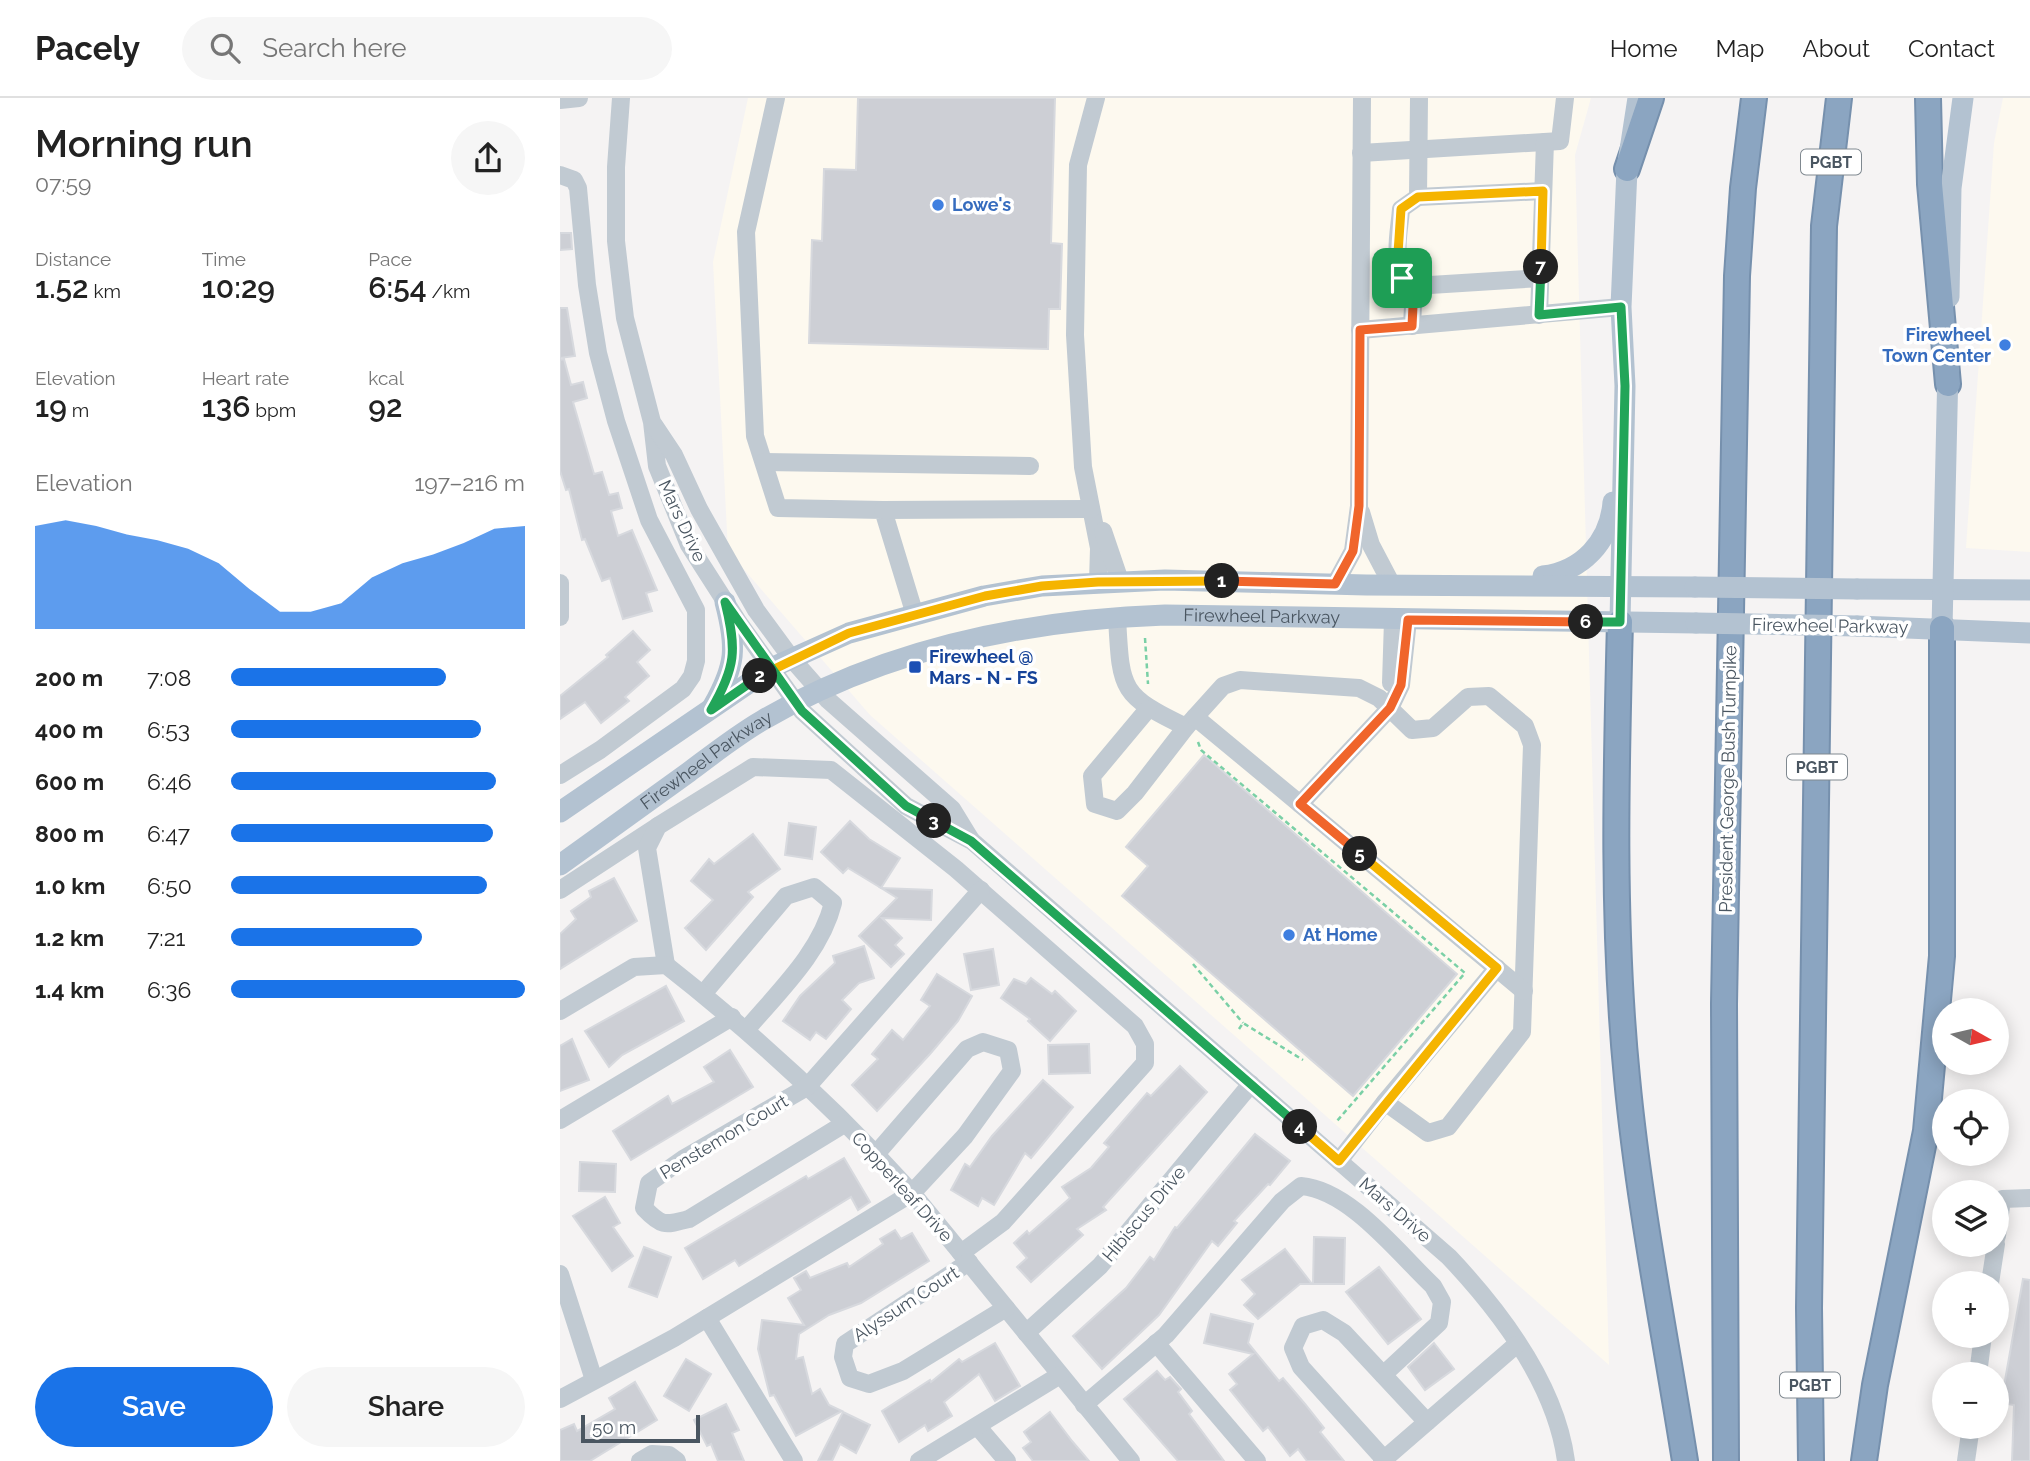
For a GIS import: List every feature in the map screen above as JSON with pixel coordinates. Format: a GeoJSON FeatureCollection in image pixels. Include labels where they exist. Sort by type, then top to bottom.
{"type":"FeatureCollection","features":[{"type":"Feature","properties":{"kind":"highway"},"geometry":{"type":"LineString","coordinates":[[1627,169],[1651,98]]}},
{"type":"Feature","properties":{"kind":"highway"},"geometry":{"type":"LineString","coordinates":[[1741,98],[1746,159]]}},
{"type":"Feature","properties":{"kind":"highway","name":"President George Bush Turnpike"},"geometry":{"type":"LineString","coordinates":[[1726,1461],[1726,876],[1737,276],[1746,159],[1754,98]]}},
{"type":"Feature","properties":{"kind":"highway","name":"PGBT"},"geometry":{"type":"LineString","coordinates":[[1811,1461],[1809,1308],[1824,226],[1839,98]]}},
{"type":"Feature","properties":{"kind":"highway"},"geometry":{"type":"LineString","coordinates":[[1928,98],[1930,184],[1948,384]]}},
{"type":"Feature","properties":{"kind":"highway"},"geometry":{"type":"LineString","coordinates":[[1620,622],[1616,783],[1618,946],[1627,1079],[1685,1461]]}},
{"type":"Feature","properties":{"kind":"highway"},"geometry":{"type":"LineString","coordinates":[[1864,1461],[1874,1385],[1926,1131],[1942,956],[1942,628]]}},
{"type":"Feature","properties":{"kind":"main road"},"geometry":{"type":"LineString","coordinates":[[1620,622],[1625,386],[1621,307],[1627,169],[1638,98]]}},
{"type":"Feature","properties":{"kind":"main road"},"geometry":{"type":"LineString","coordinates":[[1942,628],[1951,188],[1962,98]]}},
{"type":"Feature","properties":{"kind":"main road"},"geometry":{"type":"LineString","coordinates":[[1507,585],[1524,578],[1567,571],[1585,559],[1603,539],[1612,512],[1616,419],[1625,386]]}},
{"type":"Feature","properties":{"kind":"main road"},"geometry":{"type":"LineString","coordinates":[[1117,617],[1120,581]]}},
{"type":"Feature","properties":{"kind":"main road","name":"Firewheel Parkway"},"geometry":{"type":"LineString","coordinates":[[560,812],[771,668],[849,633],[985,596],[1042,586],[1120,581],[2030,590]]}},
{"type":"Feature","properties":{"kind":"main road"},"geometry":{"type":"LineString","coordinates":[[711,710],[734,661],[734,635],[725,602]]}},
{"type":"Feature","properties":{"kind":"main road","name":"Firewheel Parkway"},"geometry":{"type":"LineString","coordinates":[[560,865],[761,721],[796,702],[901,659],[987,635],[1117,617],[1696,623],[1942,628],[2030,633]]}},
{"type":"Feature","properties":{"kind":"street"},"geometry":{"type":"LineString","coordinates":[[560,100],[579,98]]}},
{"type":"Feature","properties":{"kind":"street","name":"Mars Drive"},"geometry":{"type":"LineString","coordinates":[[621,98],[616,167],[616,241],[625,318],[652,422],[657,466],[689,544],[725,602],[796,702],[906,806],[971,841],[1449,1257],[1491,1302],[1516,1345],[1531,1363],[1549,1402],[1566,1461]]}},
{"type":"Feature","properties":{"kind":"street"},"geometry":{"type":"LineString","coordinates":[[776,98],[746,232],[755,436],[778,508],[1091,509]]}},
{"type":"Feature","properties":{"kind":"street"},"geometry":{"type":"LineString","coordinates":[[1096,98],[1078,165],[1075,326],[1083,467],[1099,548],[1098,582]]}},
{"type":"Feature","properties":{"kind":"street"},"geometry":{"type":"LineString","coordinates":[[1335,584],[1353,551],[1359,506],[1362,98]]}},
{"type":"Feature","properties":{"kind":"street"},"geometry":{"type":"LineString","coordinates":[[1418,197],[1419,98]]}},
{"type":"Feature","properties":{"kind":"street"},"geometry":{"type":"LineString","coordinates":[[1361,153],[1560,141],[1565,98]]}},
{"type":"Feature","properties":{"kind":"street"},"geometry":{"type":"LineString","coordinates":[[1539,315],[1545,142]]}},
{"type":"Feature","properties":{"kind":"street"},"geometry":{"type":"LineString","coordinates":[[560,175],[573,180],[578,188],[587,285],[598,353],[616,421],[649,520],[696,610],[697,630],[694,668],[683,689],[600,750],[560,775]]}},
{"type":"Feature","properties":{"kind":"street"},"geometry":{"type":"LineString","coordinates":[[1541,278],[1414,286],[1402,278],[1397,268],[1401,209],[1418,197],[1543,191]]}},
{"type":"Feature","properties":{"kind":"street"},"geometry":{"type":"LineString","coordinates":[[1412,326],[1414,286]]}},
{"type":"Feature","properties":{"kind":"street"},"geometry":{"type":"LineString","coordinates":[[1360,330],[1621,307]]}},
{"type":"Feature","properties":{"kind":"street","name":"Mars Drive"},"geometry":{"type":"LineString","coordinates":[[652,422],[674,455],[699,509],[756,610],[792,659],[820,690],[952,809],[971,841]]}},
{"type":"Feature","properties":{"kind":"street"},"geometry":{"type":"LineString","coordinates":[[764,462],[1030,466]]}},
{"type":"Feature","properties":{"kind":"street"},"geometry":{"type":"LineString","coordinates":[[1359,506],[1371,545],[1392,585]]}},
{"type":"Feature","properties":{"kind":"street"},"geometry":{"type":"LineString","coordinates":[[1091,509],[1105,535],[1120,581]]}},
{"type":"Feature","properties":{"kind":"street"},"geometry":{"type":"LineString","coordinates":[[883,510],[915,615]]}},
{"type":"Feature","properties":{"kind":"street"},"geometry":{"type":"LineString","coordinates":[[560,583],[560,617]]}},
{"type":"Feature","properties":{"kind":"street"},"geometry":{"type":"LineString","coordinates":[[1117,617],[1122,678],[1131,695],[1149,709],[1193,728],[1300,804],[1524,991]]}},
{"type":"Feature","properties":{"kind":"street"},"geometry":{"type":"LineString","coordinates":[[1300,804],[1390,708],[1400,620]]}},
{"type":"Feature","properties":{"kind":"street"},"geometry":{"type":"LineString","coordinates":[[1149,709],[1091,776],[1095,804],[1117,811],[1193,728],[1223,687],[1240,680],[1359,688],[1390,708],[1412,730],[1429,728],[1468,696],[1489,696],[1525,726],[1532,746],[1522,1032],[1448,1127],[1428,1133],[1385,1102]]}},
{"type":"Feature","properties":{"kind":"street"},"geometry":{"type":"LineString","coordinates":[[560,890],[753,767],[831,770],[981,890],[1136,1026],[1145,1044],[1145,1063],[1003,1222],[965,1258]]}},
{"type":"Feature","properties":{"kind":"street"},"geometry":{"type":"LineString","coordinates":[[560,1012],[634,967],[666,965],[647,848],[658,826]]}},
{"type":"Feature","properties":{"kind":"street"},"geometry":{"type":"LineString","coordinates":[[703,994],[786,896],[814,887],[833,903],[827,926],[807,957],[747,1029]]}},
{"type":"Feature","properties":{"kind":"street"},"geometry":{"type":"LineString","coordinates":[[807,1087],[981,890]]}},
{"type":"Feature","properties":{"kind":"street","name":"Copperleaf Drive"},"geometry":{"type":"LineString","coordinates":[[666,965],[747,1029],[876,1154],[912,1194],[1131,1461]]}},
{"type":"Feature","properties":{"kind":"street"},"geometry":{"type":"LineString","coordinates":[[1339,1161],[1497,968]]}},
{"type":"Feature","properties":{"kind":"street"},"geometry":{"type":"LineString","coordinates":[[560,1120],[732,1017]]}},
{"type":"Feature","properties":{"kind":"street"},"geometry":{"type":"LineString","coordinates":[[560,1399],[707,1318],[912,1194],[965,1136],[1012,1071],[1008,1050],[983,1042],[967,1049],[876,1154]]}},
{"type":"Feature","properties":{"kind":"street","name":"Hibiscus Drive"},"geometry":{"type":"LineString","coordinates":[[1026,1333],[1100,1266],[1251,1084]]}},
{"type":"Feature","properties":{"kind":"street","name":"Penstemon Court"},"geometry":{"type":"LineString","coordinates":[[807,1087],[683,1159],[649,1183],[644,1208],[657,1222],[668,1224],[689,1219],[844,1124]]}},
{"type":"Feature","properties":{"kind":"street"},"geometry":{"type":"LineString","coordinates":[[1084,1405],[1156,1343],[1282,1201],[1301,1186],[1320,1188],[1344,1201],[1433,1286],[1442,1302],[1439,1324],[1384,1375]]}},
{"type":"Feature","properties":{"kind":"street"},"geometry":{"type":"LineString","coordinates":[[2009,1199],[2030,1198]]}},
{"type":"Feature","properties":{"kind":"street","name":"Alyssum Court"},"geometry":{"type":"LineString","coordinates":[[965,1258],[845,1344],[843,1357],[850,1378],[869,1384],[903,1371],[1006,1308]]}},
{"type":"Feature","properties":{"kind":"street"},"geometry":{"type":"LineString","coordinates":[[560,1274],[594,1380]]}},
{"type":"Feature","properties":{"kind":"street"},"geometry":{"type":"LineString","coordinates":[[707,1318],[794,1461]]}},
{"type":"Feature","properties":{"kind":"street"},"geometry":{"type":"LineString","coordinates":[[1427,1422],[1344,1333],[1324,1320],[1303,1326],[1293,1348],[1301,1367],[1383,1460],[1427,1422],[1516,1345]]}},
{"type":"Feature","properties":{"kind":"street"},"geometry":{"type":"LineString","coordinates":[[1156,1343],[1257,1461]]}},
{"type":"Feature","properties":{"kind":"street"},"geometry":{"type":"LineString","coordinates":[[919,1461],[1060,1375]]}},
{"type":"Feature","properties":{"kind":"street"},"geometry":{"type":"LineString","coordinates":[[978,1427],[1007,1461]]}},
{"type":"Feature","properties":{"kind":"street"},"geometry":{"type":"LineString","coordinates":[[1966,1461],[1969,1439]]}},
{"type":"Feature","properties":{"kind":"street"},"geometry":{"type":"LineString","coordinates":[[640,1461],[652,1454],[669,1455],[677,1461]]}},
{"type":"Feature","properties":{"kind":"path"},"geometry":{"type":"LineString","coordinates":[[1146,638],[1146,675],[1152,690]]}},
{"type":"Feature","properties":{"kind":"path"},"geometry":{"type":"LineString","coordinates":[[1193,728],[1201,750],[1465,974],[1337,1121]]}},
{"type":"Feature","properties":{"kind":"path"},"geometry":{"type":"LineString","coordinates":[[1193,964],[1243,1023],[1303,1060]]}},
{"type":"Feature","properties":{"kind":"path"},"geometry":{"type":"LineString","coordinates":[[1239,1029],[1243,1023]]}},
{"type":"Feature","properties":{"kind":"shaded area"},"geometry":{"type":"Polygon","coordinates":[[[748,98],[1591,98],[1575,155],[1609,1365],[870,715],[728,551],[713,262],[748,98]]]}},
{"type":"Feature","properties":{"kind":"shaded area","name":"Firewheel Town Center"},"geometry":{"type":"Polygon","coordinates":[[[2003,98],[2030,98],[2030,552],[1966,548],[1994,143],[2003,98]]]}},
{"type":"Feature","properties":{"kind":"building","name":"Lowe's"},"geometry":{"type":"Polygon","coordinates":[[[858,98],[1055,98],[1051,243],[1062,244],[1060,309],[1049,309],[1048,349],[809,343],[812,240],[822,241],[824,169],[856,170],[858,98]]]}},
{"type":"Feature","properties":{"kind":"building"},"geometry":{"type":"Polygon","coordinates":[[[560,233],[571,233],[572,249],[560,250],[560,233]]]}},
{"type":"Feature","properties":{"kind":"building"},"geometry":{"type":"Polygon","coordinates":[[[560,308],[567,308],[575,356],[560,358],[560,308]]]}},
{"type":"Feature","properties":{"kind":"building"},"geometry":{"type":"Polygon","coordinates":[[[564,359],[571,385],[583,382],[587,398],[573,402],[594,474],[602,472],[609,495],[618,493],[622,508],[611,511],[618,536],[632,530],[657,590],[646,593],[652,611],[623,619],[610,578],[602,581],[585,539],[582,540],[569,489],[566,490],[560,471],[560,360],[564,359]]]}},
{"type":"Feature","properties":{"kind":"building"},"geometry":{"type":"Polygon","coordinates":[[[633,631],[650,650],[637,662],[649,676],[625,697],[629,701],[601,723],[585,702],[560,719],[560,696],[608,657],[606,655],[633,631]]]}},
{"type":"Feature","properties":{"kind":"building","name":"At Home"},"geometry":{"type":"Polygon","coordinates":[[[1204,755],[1457,974],[1353,1096],[1122,896],[1148,866],[1126,847],[1204,755]]]}},
{"type":"Feature","properties":{"kind":"building"},"geometry":{"type":"Polygon","coordinates":[[[850,821],[869,839],[900,858],[881,888],[848,868],[843,873],[821,852],[850,821]]]}},
{"type":"Feature","properties":{"kind":"building"},"geometry":{"type":"Polygon","coordinates":[[[789,823],[816,827],[812,859],[785,855],[789,823]]]}},
{"type":"Feature","properties":{"kind":"building"},"geometry":{"type":"Polygon","coordinates":[[[753,834],[780,869],[748,892],[753,897],[706,950],[685,928],[713,900],[691,881],[709,859],[714,864],[753,834]]]}},
{"type":"Feature","properties":{"kind":"building"},"geometry":{"type":"Polygon","coordinates":[[[614,878],[637,921],[560,969],[560,934],[576,919],[571,911],[591,897],[589,891],[614,878]]]}},
{"type":"Feature","properties":{"kind":"building"},"geometry":{"type":"Polygon","coordinates":[[[881,888],[932,890],[931,920],[882,918],[902,938],[895,945],[904,954],[891,967],[859,936],[897,898],[881,888]]]}},
{"type":"Feature","properties":{"kind":"building"},"geometry":{"type":"Polygon","coordinates":[[[864,946],[874,978],[859,983],[842,1000],[851,1009],[826,1039],[816,1032],[810,1040],[783,1021],[800,996],[835,963],[833,956],[864,946]]]}},
{"type":"Feature","properties":{"kind":"building"},"geometry":{"type":"Polygon","coordinates":[[[993,949],[999,985],[971,990],[964,954],[993,949]]]}},
{"type":"Feature","properties":{"kind":"building"},"geometry":{"type":"Polygon","coordinates":[[[937,974],[972,996],[958,1021],[877,1111],[852,1085],[878,1059],[872,1054],[892,1030],[903,1040],[930,1006],[921,1000],[937,974]]]}},
{"type":"Feature","properties":{"kind":"building"},"geometry":{"type":"Polygon","coordinates":[[[1031,978],[1052,994],[1055,991],[1076,1011],[1050,1041],[1028,1021],[1030,1019],[1001,998],[1014,979],[1026,984],[1031,978]]]}},
{"type":"Feature","properties":{"kind":"building"},"geometry":{"type":"Polygon","coordinates":[[[666,986],[684,1021],[622,1055],[609,1067],[585,1031],[666,986]]]}},
{"type":"Feature","properties":{"kind":"building"},"geometry":{"type":"Polygon","coordinates":[[[572,1039],[589,1080],[560,1091],[560,1046],[572,1039]]]}},
{"type":"Feature","properties":{"kind":"building"},"geometry":{"type":"Polygon","coordinates":[[[1089,1044],[1090,1073],[1049,1074],[1048,1045],[1089,1044]]]}},
{"type":"Feature","properties":{"kind":"building"},"geometry":{"type":"Polygon","coordinates":[[[730,1050],[753,1087],[631,1160],[613,1131],[668,1096],[672,1104],[714,1082],[704,1067],[730,1050]]]}},
{"type":"Feature","properties":{"kind":"building"},"geometry":{"type":"Polygon","coordinates":[[[1180,1066],[1207,1092],[1103,1207],[1106,1210],[1077,1229],[1083,1235],[1031,1282],[1017,1267],[1027,1258],[1014,1243],[1027,1231],[1029,1234],[1070,1198],[1062,1187],[1091,1168],[1109,1147],[1104,1143],[1147,1093],[1151,1096],[1180,1066]]]}},
{"type":"Feature","properties":{"kind":"building"},"geometry":{"type":"Polygon","coordinates":[[[1043,1080],[1073,1107],[1031,1158],[1025,1153],[994,1205],[982,1198],[978,1206],[951,1190],[965,1164],[970,1167],[992,1136],[1043,1080]]]}},
{"type":"Feature","properties":{"kind":"building"},"geometry":{"type":"Polygon","coordinates":[[[1255,1134],[1290,1161],[1234,1221],[1237,1223],[1218,1246],[1212,1241],[1159,1315],[1102,1369],[1073,1336],[1126,1288],[1150,1257],[1154,1260],[1175,1227],[1177,1228],[1255,1134]]]}},
{"type":"Feature","properties":{"kind":"building"},"geometry":{"type":"Polygon","coordinates":[[[844,1158],[870,1202],[858,1210],[851,1197],[739,1266],[735,1260],[703,1279],[685,1248],[806,1176],[808,1179],[844,1158]]]}},
{"type":"Feature","properties":{"kind":"building"},"geometry":{"type":"Polygon","coordinates":[[[580,1162],[616,1164],[615,1192],[579,1191],[580,1162]]]}},
{"type":"Feature","properties":{"kind":"building"},"geometry":{"type":"Polygon","coordinates":[[[605,1197],[620,1223],[613,1227],[633,1256],[612,1271],[573,1216],[605,1197]]]}},
{"type":"Feature","properties":{"kind":"building"},"geometry":{"type":"Polygon","coordinates":[[[895,1230],[901,1239],[912,1233],[929,1261],[861,1303],[829,1315],[799,1334],[796,1359],[803,1357],[812,1394],[820,1389],[829,1405],[842,1411],[796,1436],[774,1395],[770,1396],[758,1349],[762,1320],[804,1325],[788,1298],[801,1290],[794,1278],[806,1271],[810,1278],[847,1263],[849,1267],[883,1244],[880,1239],[895,1230]]]}},
{"type":"Feature","properties":{"kind":"building"},"geometry":{"type":"Polygon","coordinates":[[[1314,1237],[1345,1238],[1344,1284],[1313,1284],[1314,1237]]]}},
{"type":"Feature","properties":{"kind":"building"},"geometry":{"type":"Polygon","coordinates":[[[644,1247],[671,1257],[657,1297],[629,1287],[644,1247]]]}},
{"type":"Feature","properties":{"kind":"building"},"geometry":{"type":"Polygon","coordinates":[[[1285,1249],[1312,1284],[1300,1284],[1258,1319],[1244,1305],[1255,1294],[1242,1280],[1285,1249]]]}},
{"type":"Feature","properties":{"kind":"building"},"geometry":{"type":"Polygon","coordinates":[[[1379,1267],[1421,1319],[1388,1344],[1346,1292],[1379,1267]]]}},
{"type":"Feature","properties":{"kind":"building"},"geometry":{"type":"Polygon","coordinates":[[[2023,1279],[2030,1280],[2030,1461],[2012,1461],[2014,1405],[2009,1404],[2008,1362],[2023,1279]]]}},
{"type":"Feature","properties":{"kind":"building"},"geometry":{"type":"Polygon","coordinates":[[[1211,1314],[1253,1324],[1248,1343],[1279,1381],[1283,1378],[1305,1404],[1324,1428],[1320,1432],[1344,1461],[1307,1461],[1298,1449],[1290,1456],[1268,1427],[1263,1431],[1230,1390],[1237,1384],[1229,1374],[1253,1354],[1204,1343],[1211,1314]]]}},
{"type":"Feature","properties":{"kind":"building"},"geometry":{"type":"Polygon","coordinates":[[[995,1343],[1020,1386],[995,1401],[979,1374],[944,1402],[952,1416],[928,1431],[925,1425],[899,1442],[882,1411],[930,1380],[931,1382],[959,1359],[962,1362],[995,1343]]]}},
{"type":"Feature","properties":{"kind":"building"},"geometry":{"type":"Polygon","coordinates":[[[1434,1343],[1454,1369],[1425,1390],[1408,1367],[1434,1343]]]}},
{"type":"Feature","properties":{"kind":"building"},"geometry":{"type":"Polygon","coordinates":[[[686,1359],[711,1374],[689,1411],[664,1396],[686,1359]]]}},
{"type":"Feature","properties":{"kind":"building"},"geometry":{"type":"Polygon","coordinates":[[[1157,1371],[1165,1380],[1170,1377],[1181,1389],[1178,1392],[1192,1411],[1189,1414],[1224,1461],[1178,1461],[1124,1399],[1157,1371]]]}},
{"type":"Feature","properties":{"kind":"building"},"geometry":{"type":"Polygon","coordinates":[[[635,1382],[657,1420],[590,1461],[560,1461],[560,1430],[574,1424],[577,1431],[615,1409],[609,1398],[635,1382]]]}},
{"type":"Feature","properties":{"kind":"building"},"geometry":{"type":"Polygon","coordinates":[[[726,1404],[739,1430],[732,1433],[744,1461],[718,1461],[711,1444],[707,1446],[694,1420],[726,1404]]]}},
{"type":"Feature","properties":{"kind":"building"},"geometry":{"type":"Polygon","coordinates":[[[843,1412],[870,1425],[856,1453],[840,1444],[832,1461],[818,1461],[843,1412]]]}},
{"type":"Feature","properties":{"kind":"building"},"geometry":{"type":"Polygon","coordinates":[[[1050,1412],[1089,1461],[1033,1461],[1023,1448],[1031,1442],[1024,1432],[1050,1412]]]}},
{"type":"Feature","properties":{"kind":"place","name":"Lowe's"},"geometry":{"type":"Point","coordinates":[938,205]}},
{"type":"Feature","properties":{"kind":"place","name":"Firewheel Town Center"},"geometry":{"type":"Point","coordinates":[2005,345]}},
{"type":"Feature","properties":{"kind":"place","name":"Firewheel @ Mars - N - FS"},"geometry":{"type":"Point","coordinates":[915,667]}},
{"type":"Feature","properties":{"kind":"place","name":"At Home"},"geometry":{"type":"Point","coordinates":[1289,935]}},
{"type":"Feature","properties":{"kind":"route"},"geometry":{"type":"LineString","coordinates":[[1402,278],[1397,268],[1401,209],[1405,204],[1418,197],[1543,191],[1539,315],[1621,307],[1625,386],[1620,622],[1408,620],[1401,685],[1390,708],[1300,804],[1497,968],[1339,1161],[971,841],[906,806],[802,711],[771,668],[738,623],[725,602],[734,635],[734,661],[711,710],[771,668],[849,633],[985,596],[1042,586],[1120,581],[1335,584],[1353,551],[1359,506],[1360,330],[1412,326],[1414,286],[1402,278]]}}]}
